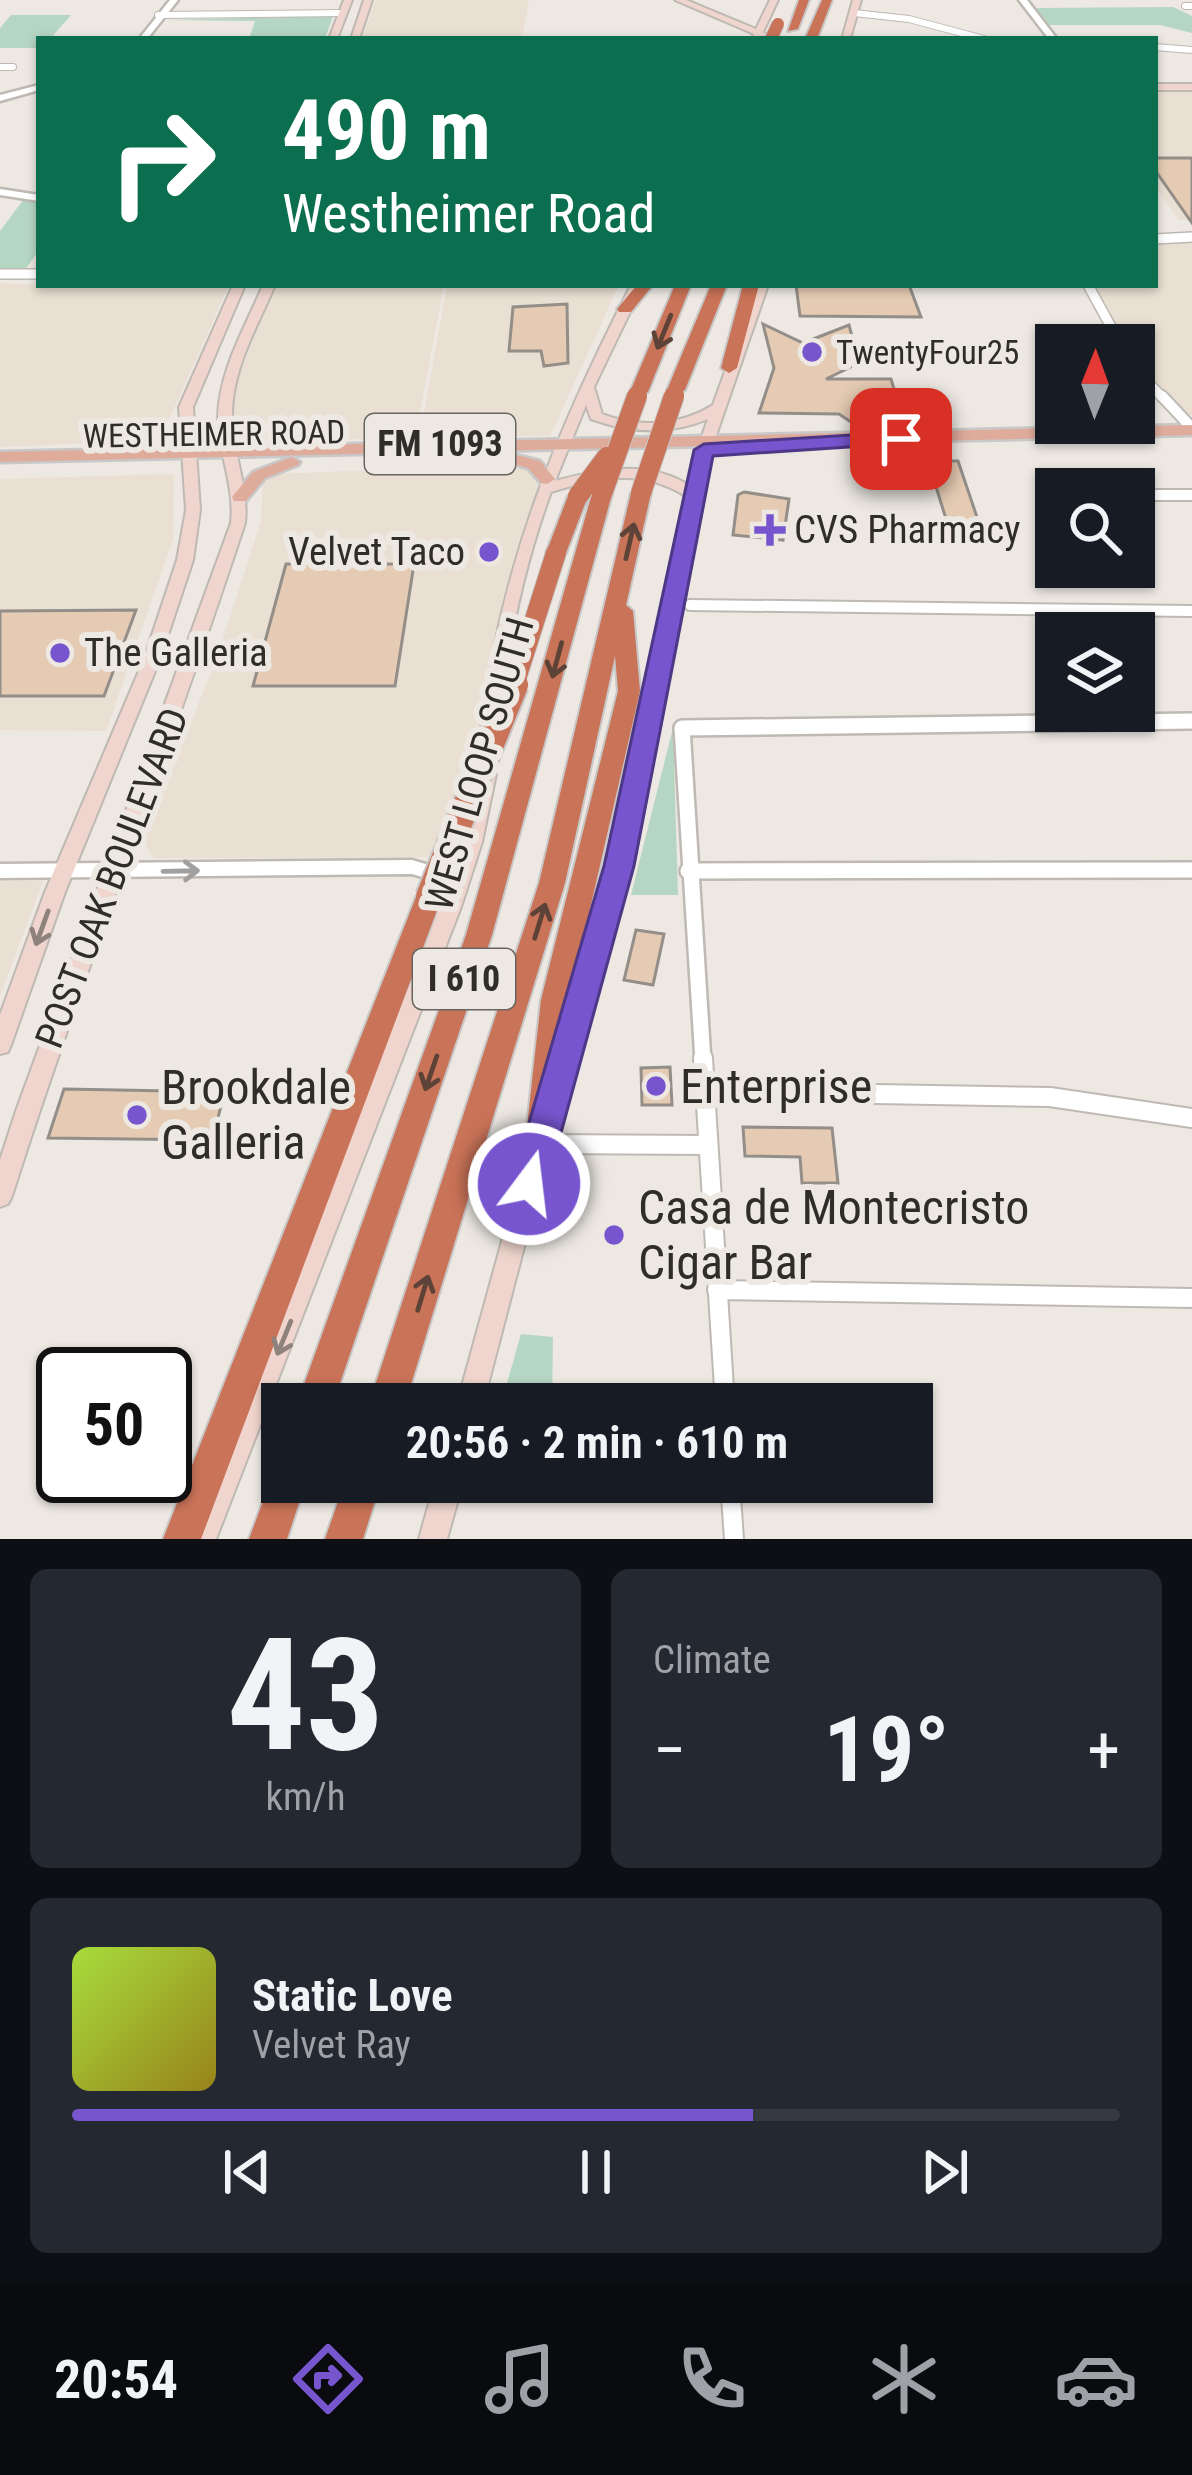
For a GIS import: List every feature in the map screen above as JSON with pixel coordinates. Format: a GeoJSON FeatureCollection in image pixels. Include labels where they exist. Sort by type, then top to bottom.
{"type":"FeatureCollection","features":[{"type":"Feature","properties":{"kind":"highway"},"geometry":{"type":"LineString","coordinates":[[764,36],[794,0]]}},
{"type":"Feature","properties":{"kind":"highway"},"geometry":{"type":"LineString","coordinates":[[791,36],[804,0]]}},
{"type":"Feature","properties":{"kind":"highway"},"geometry":{"type":"LineString","coordinates":[[812,36],[826,0]]}},
{"type":"Feature","properties":{"kind":"highway"},"geometry":{"type":"LineString","coordinates":[[625,309],[640,288]]}},
{"type":"Feature","properties":{"kind":"highway","name":"WEST LOOP SOUTH"},"geometry":{"type":"LineString","coordinates":[[322,1383],[490,901],[602,494],[682,288]]}},
{"type":"Feature","properties":{"kind":"highway","name":"I 610"},"geometry":{"type":"LineString","coordinates":[[395,1383],[552,883],[641,493],[717,288]]}},
{"type":"Feature","properties":{"kind":"highway"},"geometry":{"type":"LineString","coordinates":[[729,368],[750,288]]}},
{"type":"Feature","properties":{"kind":"highway"},"geometry":{"type":"LineString","coordinates":[[182,1539],[438,907],[578,496],[620,440]]}},
{"type":"Feature","properties":{"kind":"highway"},"geometry":{"type":"LineString","coordinates":[[540,1144],[555,1000],[629,691],[620,586]]}},
{"type":"Feature","properties":{"kind":"highway"},"geometry":{"type":"LineString","coordinates":[[268,1539],[281,1503]]}},
{"type":"Feature","properties":{"kind":"highway"},"geometry":{"type":"LineString","coordinates":[[344,1539],[356,1503]]}},
{"type":"Feature","properties":{"kind":"main road"},"geometry":{"type":"LineString","coordinates":[[334,36],[348,0]]}},
{"type":"Feature","properties":{"kind":"main road"},"geometry":{"type":"LineString","coordinates":[[356,36],[368,0]]}},
{"type":"Feature","properties":{"kind":"main road"},"geometry":{"type":"LineString","coordinates":[[664,0],[757,36]]}},
{"type":"Feature","properties":{"kind":"main road"},"geometry":{"type":"LineString","coordinates":[[762,36],[774,0]]}},
{"type":"Feature","properties":{"kind":"main road"},"geometry":{"type":"LineString","coordinates":[[847,36],[857,0]]}},
{"type":"Feature","properties":{"kind":"main road"},"geometry":{"type":"LineString","coordinates":[[682,4],[757,36]]}},
{"type":"Feature","properties":{"kind":"main road"},"geometry":{"type":"LineString","coordinates":[[343,13],[364,13]]}},
{"type":"Feature","properties":{"kind":"main road"},"geometry":{"type":"LineString","coordinates":[[731,25],[763,23],[791,36]]}},
{"type":"Feature","properties":{"kind":"main road"},"geometry":{"type":"LineString","coordinates":[[1158,87],[1192,87]]}},
{"type":"Feature","properties":{"kind":"main road","name":"POST OAK BOULEVARD"},"geometry":{"type":"LineString","coordinates":[[0,1045],[63,872],[152,659],[182,570],[193,522],[185,407],[238,288]]}},
{"type":"Feature","properties":{"kind":"main road","name":"POST OAK BOULEVARD"},"geometry":{"type":"LineString","coordinates":[[0,1196],[50,1040],[186,686],[240,516],[227,393],[268,288]]}},
{"type":"Feature","properties":{"kind":"main road"},"geometry":{"type":"LineString","coordinates":[[476,1383],[619,866],[706,444],[761,288]]}},
{"type":"Feature","properties":{"kind":"main road"},"geometry":{"type":"LineString","coordinates":[[202,1539],[328,1229],[438,907],[482,807],[493,679],[545,484],[557,448],[625,309]]}},
{"type":"Feature","properties":{"kind":"main road"},"geometry":{"type":"LineString","coordinates":[[225,318],[256,318]]}},
{"type":"Feature","properties":{"kind":"main road"},"geometry":{"type":"LineString","coordinates":[[587,386],[596,416],[612,422],[691,422],[717,407]]}},
{"type":"Feature","properties":{"kind":"main road","name":"WESTHEIMER ROAD"},"geometry":{"type":"LineString","coordinates":[[0,468],[186,458],[706,444],[772,448],[789,441],[1192,429]]}},
{"type":"Feature","properties":{"kind":"main road","name":"WESTHEIMER ROAD"},"geometry":{"type":"LineString","coordinates":[[231,457],[292,462],[503,457],[557,448]]}},
{"type":"Feature","properties":{"kind":"main road"},"geometry":{"type":"LineString","coordinates":[[0,468],[26,463],[31,456]]}},
{"type":"Feature","properties":{"kind":"main road","name":"WESTHEIMER ROAD"},"geometry":{"type":"LineString","coordinates":[[0,457],[186,458]]}},
{"type":"Feature","properties":{"kind":"main road"},"geometry":{"type":"LineString","coordinates":[[503,457],[534,464],[545,484]]}},
{"type":"Feature","properties":{"kind":"main road"},"geometry":{"type":"LineString","coordinates":[[240,497],[259,475],[292,462]]}},
{"type":"Feature","properties":{"kind":"main road"},"geometry":{"type":"LineString","coordinates":[[545,484],[634,472],[668,476],[694,495]]}},
{"type":"Feature","properties":{"kind":"main road"},"geometry":{"type":"LineString","coordinates":[[182,570],[212,572],[218,587]]}},
{"type":"Feature","properties":{"kind":"main road"},"geometry":{"type":"LineString","coordinates":[[152,659],[164,678],[186,686]]}},
{"type":"Feature","properties":{"kind":"main road"},"geometry":{"type":"LineString","coordinates":[[433,1539],[442,1503]]}},
{"type":"Feature","properties":{"kind":"street"},"geometry":{"type":"LineString","coordinates":[[145,36],[175,0]]}},
{"type":"Feature","properties":{"kind":"street"},"geometry":{"type":"LineString","coordinates":[[1023,0],[1051,36]]}},
{"type":"Feature","properties":{"kind":"street"},"geometry":{"type":"LineString","coordinates":[[159,14],[343,13]]}},
{"type":"Feature","properties":{"kind":"street"},"geometry":{"type":"LineString","coordinates":[[853,16],[969,36]]}},
{"type":"Feature","properties":{"kind":"street"},"geometry":{"type":"LineString","coordinates":[[948,32],[958,36]]}},
{"type":"Feature","properties":{"kind":"street"},"geometry":{"type":"LineString","coordinates":[[1158,45],[1192,48]]}},
{"type":"Feature","properties":{"kind":"street"},"geometry":{"type":"LineString","coordinates":[[0,67],[13,67]]}},
{"type":"Feature","properties":{"kind":"street"},"geometry":{"type":"LineString","coordinates":[[0,98],[36,88]]}},
{"type":"Feature","properties":{"kind":"street"},"geometry":{"type":"LineString","coordinates":[[0,190],[36,194]]}},
{"type":"Feature","properties":{"kind":"street"},"geometry":{"type":"LineString","coordinates":[[1158,238],[1192,238]]}},
{"type":"Feature","properties":{"kind":"street"},"geometry":{"type":"LineString","coordinates":[[0,274],[36,274]]}},
{"type":"Feature","properties":{"kind":"street"},"geometry":{"type":"LineString","coordinates":[[1090,288],[1109,324]]}},
{"type":"Feature","properties":{"kind":"street"},"geometry":{"type":"LineString","coordinates":[[1155,390],[1192,429]]}},
{"type":"Feature","properties":{"kind":"street"},"geometry":{"type":"LineString","coordinates":[[1155,494],[1192,495]]}},
{"type":"Feature","properties":{"kind":"street"},"geometry":{"type":"LineString","coordinates":[[690,605],[1192,610]]}},
{"type":"Feature","properties":{"kind":"street"},"geometry":{"type":"LineString","coordinates":[[723,1383],[682,728],[1192,722]]}},
{"type":"Feature","properties":{"kind":"street"},"geometry":{"type":"LineString","coordinates":[[0,871],[430,869],[448,883],[438,907]]}},
{"type":"Feature","properties":{"kind":"street"},"geometry":{"type":"LineString","coordinates":[[688,871],[1192,870]]}},
{"type":"Feature","properties":{"kind":"street"},"geometry":{"type":"LineString","coordinates":[[705,1091],[1050,1097],[1192,1118]]}},
{"type":"Feature","properties":{"kind":"street"},"geometry":{"type":"LineString","coordinates":[[540,1144],[708,1144]]}},
{"type":"Feature","properties":{"kind":"street"},"geometry":{"type":"LineString","coordinates":[[717,1290],[1192,1298]]}},
{"type":"Feature","properties":{"kind":"street"},"geometry":{"type":"LineString","coordinates":[[731,1503],[734,1539]]}},
{"type":"Feature","properties":{"kind":"shaded area"},"geometry":{"type":"Polygon","coordinates":[[[376,0],[529,0],[522,36],[363,36],[376,0]]]}},
{"type":"Feature","properties":{"kind":"shaded area"},"geometry":{"type":"Polygon","coordinates":[[[1158,90],[1192,90],[1192,220],[1179,220],[1158,191],[1158,90]]]}},
{"type":"Feature","properties":{"kind":"shaded area"},"geometry":{"type":"Polygon","coordinates":[[[1158,239],[1192,239],[1192,415],[1184,415],[1155,384],[1155,324],[1113,324],[1094,288],[1158,288],[1158,239]]]}},
{"type":"Feature","properties":{"kind":"shaded area"},"geometry":{"type":"Polygon","coordinates":[[[0,283],[36,288],[228,288],[160,440],[0,447],[0,283]]]}},
{"type":"Feature","properties":{"kind":"shaded area"},"geometry":{"type":"Polygon","coordinates":[[[274,288],[443,288],[415,438],[235,442],[233,392],[274,288]]]}},
{"type":"Feature","properties":{"kind":"shaded area"},"geometry":{"type":"Polygon","coordinates":[[[446,288],[618,288],[550,436],[420,436],[446,288]]]}},
{"type":"Feature","properties":{"kind":"shaded area"},"geometry":{"type":"Polygon","coordinates":[[[545,463],[486,672],[477,744],[433,857],[154,858],[143,841],[215,663],[261,521],[263,483],[276,474],[545,463]]]}},
{"type":"Feature","properties":{"kind":"shaded area"},"geometry":{"type":"Polygon","coordinates":[[[174,474],[173,539],[106,731],[0,730],[0,479],[174,474]]]}},
{"type":"Feature","properties":{"kind":"shaded area"},"geometry":{"type":"Polygon","coordinates":[[[0,881],[43,881],[0,996],[0,881]]]}},
{"type":"Feature","properties":{"kind":"green space"},"geometry":{"type":"Polygon","coordinates":[[[1173,7],[1192,16],[1192,33],[1160,25],[1049,25],[1036,8],[1173,7]]]}},
{"type":"Feature","properties":{"kind":"green space"},"geometry":{"type":"Polygon","coordinates":[[[11,15],[71,15],[53,36],[36,36],[36,48],[0,48],[0,28],[11,15]]]}},
{"type":"Feature","properties":{"kind":"green space"},"geometry":{"type":"Polygon","coordinates":[[[333,16],[326,36],[250,36],[255,21],[165,20],[333,16]]]}},
{"type":"Feature","properties":{"kind":"green space"},"geometry":{"type":"Polygon","coordinates":[[[24,199],[36,201],[36,254],[25,270],[0,270],[0,231],[24,199]]]}},
{"type":"Feature","properties":{"kind":"green space"},"geometry":{"type":"Polygon","coordinates":[[[673,728],[678,895],[631,895],[673,728]]]}},
{"type":"Feature","properties":{"kind":"green space"},"geometry":{"type":"Polygon","coordinates":[[[521,1334],[553,1337],[552,1383],[507,1383],[521,1334]]]}},
{"type":"Feature","properties":{"kind":"building"},"geometry":{"type":"Polygon","coordinates":[[[1158,158],[1192,158],[1192,223],[1158,174],[1158,158]]]}},
{"type":"Feature","properties":{"kind":"building"},"geometry":{"type":"Polygon","coordinates":[[[796,288],[910,288],[921,317],[800,316],[796,288]]]}},
{"type":"Feature","properties":{"kind":"building"},"geometry":{"type":"Polygon","coordinates":[[[567,304],[568,363],[544,366],[541,351],[509,351],[513,307],[567,304]]]}},
{"type":"Feature","properties":{"kind":"building"},"geometry":{"type":"Polygon","coordinates":[[[763,324],[803,343],[849,325],[859,363],[826,379],[891,379],[905,426],[857,426],[839,414],[759,413],[774,368],[763,324]]]}},
{"type":"Feature","properties":{"kind":"building"},"geometry":{"type":"Polygon","coordinates":[[[928,461],[958,461],[983,535],[951,535],[928,461]]]}},
{"type":"Feature","properties":{"kind":"building","name":"CVS Pharmacy"},"geometry":{"type":"Polygon","coordinates":[[[738,495],[789,499],[783,540],[733,535],[738,495]]]}},
{"type":"Feature","properties":{"kind":"building"},"geometry":{"type":"Polygon","coordinates":[[[286,564],[414,564],[395,686],[253,686],[286,564]]]}},
{"type":"Feature","properties":{"kind":"building","name":"The Galleria"},"geometry":{"type":"Polygon","coordinates":[[[136,610],[104,696],[0,696],[0,611],[136,610]]]}},
{"type":"Feature","properties":{"kind":"building"},"geometry":{"type":"Polygon","coordinates":[[[636,930],[664,934],[653,985],[624,980],[636,930]]]}},
{"type":"Feature","properties":{"kind":"building","name":"Enterprise"},"geometry":{"type":"Polygon","coordinates":[[[670,1067],[672,1105],[642,1105],[641,1068],[670,1067]]]}},
{"type":"Feature","properties":{"kind":"building","name":"Brookdale Galleria"},"geometry":{"type":"Polygon","coordinates":[[[64,1089],[224,1092],[213,1140],[48,1138],[64,1089]]]}},
{"type":"Feature","properties":{"kind":"building"},"geometry":{"type":"Polygon","coordinates":[[[743,1127],[832,1128],[838,1183],[802,1183],[800,1157],[745,1156],[743,1127]]]}},
{"type":"Feature","properties":{"kind":"place","name":"TwentyFour25"},"geometry":{"type":"Point","coordinates":[812,352]}},
{"type":"Feature","properties":{"kind":"place","name":"CVS Pharmacy"},"geometry":{"type":"Point","coordinates":[770,530]}},
{"type":"Feature","properties":{"kind":"place","name":"Velvet Taco"},"geometry":{"type":"Point","coordinates":[489,552]}},
{"type":"Feature","properties":{"kind":"place","name":"The Galleria"},"geometry":{"type":"Point","coordinates":[60,653]}},
{"type":"Feature","properties":{"kind":"place","name":"Enterprise"},"geometry":{"type":"Point","coordinates":[656,1086]}},
{"type":"Feature","properties":{"kind":"place","name":"Brookdale Galleria"},"geometry":{"type":"Point","coordinates":[137,1115]}},
{"type":"Feature","properties":{"kind":"place","name":"Casa de Montecristo Cigar Bar"},"geometry":{"type":"Point","coordinates":[614,1235]}},
{"type":"Feature","properties":{"kind":"route"},"geometry":{"type":"LineString","coordinates":[[529,1184],[619,866],[704,450],[772,448],[789,441],[901,439]]}}]}
